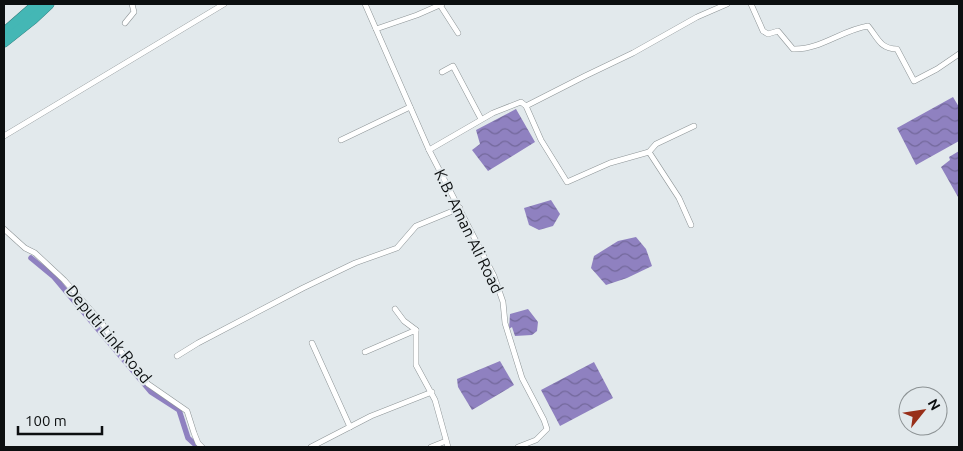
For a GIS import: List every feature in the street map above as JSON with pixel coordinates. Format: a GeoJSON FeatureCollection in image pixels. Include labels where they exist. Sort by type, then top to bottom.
{"type":"FeatureCollection","features":[{"type":"Feature","properties":{"kind":"highway"},"geometry":{"type":"LineString","coordinates":[[4,33],[46,4]]}},
{"type":"Feature","properties":{"kind":"highway"},"geometry":{"type":"LineString","coordinates":[[4,42],[33,19],[46,4]]}},
{"type":"Feature","properties":{"kind":"street"},"geometry":{"type":"LineString","coordinates":[[125,23],[134,12],[132,4]]}},
{"type":"Feature","properties":{"kind":"street"},"geometry":{"type":"LineString","coordinates":[[4,136],[224,4]]}},
{"type":"Feature","properties":{"kind":"street","name":"K.B. Aman Ali Road"},"geometry":{"type":"LineString","coordinates":[[365,4],[429,150],[494,276],[503,302],[505,323],[522,378],[544,420],[547,429],[536,440],[518,447]]}},
{"type":"Feature","properties":{"kind":"street"},"geometry":{"type":"LineString","coordinates":[[376,28],[395,23],[441,4],[458,33]]}},
{"type":"Feature","properties":{"kind":"street"},"geometry":{"type":"LineString","coordinates":[[526,106],[633,53],[697,17],[727,4]]}},
{"type":"Feature","properties":{"kind":"street"},"geometry":{"type":"LineString","coordinates":[[751,4],[763,31],[768,34],[778,31],[793,49],[803,50],[856,28],[868,26],[882,46],[886,49],[897,49],[914,80],[937,69],[959,54]]}},
{"type":"Feature","properties":{"kind":"street"},"geometry":{"type":"LineString","coordinates":[[442,72],[453,66],[482,119]]}},
{"type":"Feature","properties":{"kind":"street"},"geometry":{"type":"LineString","coordinates":[[429,150],[482,119],[521,102],[526,106],[541,140],[566,182],[610,164],[649,152],[656,144],[694,126]]}},
{"type":"Feature","properties":{"kind":"street"},"geometry":{"type":"LineString","coordinates":[[341,140],[410,107]]}},
{"type":"Feature","properties":{"kind":"street"},"geometry":{"type":"LineString","coordinates":[[649,152],[679,198],[692,225]]}},
{"type":"Feature","properties":{"kind":"street"},"geometry":{"type":"LineString","coordinates":[[177,356],[303,288],[355,263],[397,248],[416,226],[460,208]]}},
{"type":"Feature","properties":{"kind":"street","name":"Deputi Link Road"},"geometry":{"type":"LineString","coordinates":[[4,229],[64,280],[102,323],[114,343],[148,384],[187,411],[198,443],[202,447]]}},
{"type":"Feature","properties":{"kind":"street"},"geometry":{"type":"LineString","coordinates":[[395,309],[416,330],[416,365],[432,392],[448,447]]}},
{"type":"Feature","properties":{"kind":"street"},"geometry":{"type":"LineString","coordinates":[[365,352],[416,330]]}},
{"type":"Feature","properties":{"kind":"street"},"geometry":{"type":"LineString","coordinates":[[312,343],[350,426]]}},
{"type":"Feature","properties":{"kind":"street"},"geometry":{"type":"LineString","coordinates":[[311,447],[371,416],[432,392]]}},
{"type":"Feature","properties":{"kind":"street"},"geometry":{"type":"LineString","coordinates":[[431,447],[446,441]]}},
{"type":"Feature","properties":{"kind":"water"},"geometry":{"type":"Polygon","coordinates":[[[953,97],[959,107],[959,141],[916,165],[897,128],[953,97]]]}},
{"type":"Feature","properties":{"kind":"water"},"geometry":{"type":"Polygon","coordinates":[[[516,109],[535,142],[488,171],[472,150],[480,144],[476,130],[516,109]]]}},
{"type":"Feature","properties":{"kind":"water"},"geometry":{"type":"Polygon","coordinates":[[[959,151],[958,197],[941,167],[950,160],[949,157],[959,151]]]}},
{"type":"Feature","properties":{"kind":"water"},"geometry":{"type":"Polygon","coordinates":[[[551,200],[560,214],[553,226],[539,230],[529,225],[524,208],[551,200]]]}},
{"type":"Feature","properties":{"kind":"water"},"geometry":{"type":"Polygon","coordinates":[[[636,237],[646,249],[652,266],[627,278],[606,285],[591,268],[594,256],[618,241],[636,237]]]}},
{"type":"Feature","properties":{"kind":"water"},"geometry":{"type":"Polygon","coordinates":[[[528,309],[538,322],[537,331],[532,335],[515,336],[512,327],[509,329],[510,314],[528,309]]]}},
{"type":"Feature","properties":{"kind":"water"},"geometry":{"type":"Polygon","coordinates":[[[500,361],[514,385],[472,410],[458,387],[457,379],[500,361]]]}},
{"type":"Feature","properties":{"kind":"water"},"geometry":{"type":"Polygon","coordinates":[[[594,362],[613,398],[560,426],[541,390],[594,362]]]}},
{"type":"Feature","properties":{"kind":"waterway"},"geometry":{"type":"LineString","coordinates":[[31,258],[54,277],[151,392],[179,410],[188,438],[198,447]]}}]}
